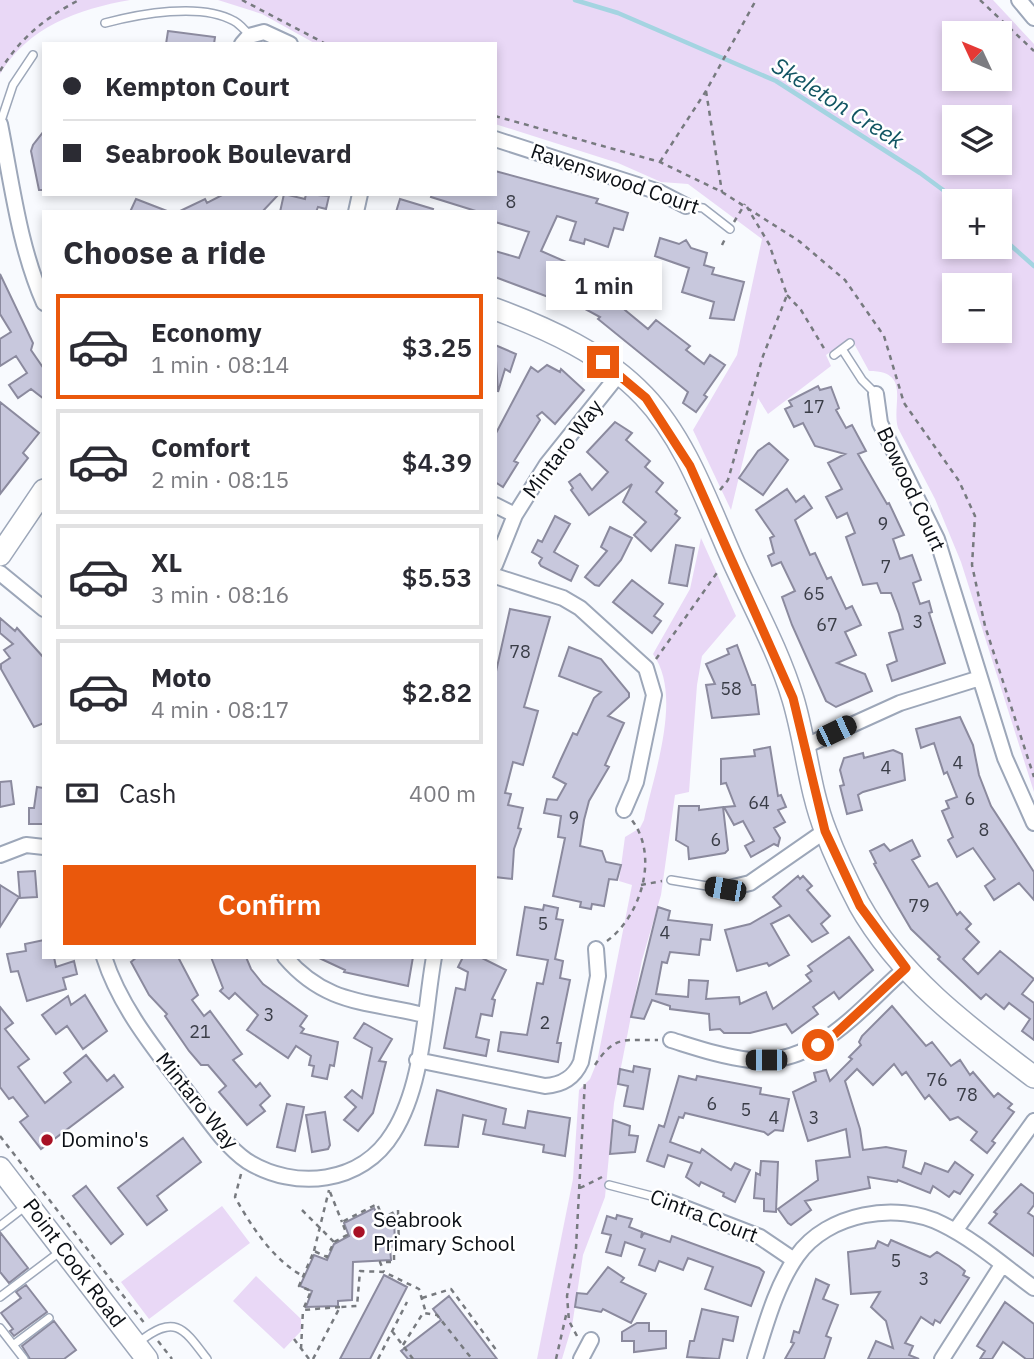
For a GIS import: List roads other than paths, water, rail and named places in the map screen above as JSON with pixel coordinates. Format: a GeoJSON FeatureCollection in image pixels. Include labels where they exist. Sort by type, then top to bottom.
{"type":"FeatureCollection","features":[{"type":"Feature","properties":{"kind":"street"},"geometry":{"type":"LineString","coordinates":[[1019,0],[1034,18]]}},
{"type":"Feature","properties":{"kind":"street"},"geometry":{"type":"LineString","coordinates":[[246,39],[269,32],[286,42]]}},
{"type":"Feature","properties":{"kind":"street"},"geometry":{"type":"LineString","coordinates":[[0,124],[23,240],[31,273],[42,298]]}},
{"type":"Feature","properties":{"kind":"street","name":"Ravenswood Court"},"geometry":{"type":"LineString","coordinates":[[497,140],[659,192],[686,206]]}},
{"type":"Feature","properties":{"kind":"street"},"geometry":{"type":"LineString","coordinates":[[497,310],[588,351],[619,374],[654,409],[690,466],[793,698],[825,831],[860,906],[906,968],[953,1014],[1034,1077]]}},
{"type":"Feature","properties":{"kind":"street","name":"Mintaro Way"},"geometry":{"type":"LineString","coordinates":[[497,560],[515,515],[547,464],[619,374]]}},
{"type":"Feature","properties":{"kind":"street","name":"Bowood Court"},"geometry":{"type":"LineString","coordinates":[[876,394],[880,424],[937,539],[1013,779],[1034,823]]}},
{"type":"Feature","properties":{"kind":"street"},"geometry":{"type":"LineString","coordinates":[[0,555],[42,494]]}},
{"type":"Feature","properties":{"kind":"street"},"geometry":{"type":"LineString","coordinates":[[497,506],[515,515]]}},
{"type":"Feature","properties":{"kind":"street"},"geometry":{"type":"LineString","coordinates":[[0,573],[42,607]]}},
{"type":"Feature","properties":{"kind":"street"},"geometry":{"type":"LineString","coordinates":[[497,577],[563,598],[580,608],[646,668],[654,695],[636,782],[624,810]]}},
{"type":"Feature","properties":{"kind":"street"},"geometry":{"type":"LineString","coordinates":[[803,747],[900,703],[980,678]]}},
{"type":"Feature","properties":{"kind":"street"},"geometry":{"type":"LineString","coordinates":[[725,889],[750,884],[825,831]]}},
{"type":"Feature","properties":{"kind":"street"},"geometry":{"type":"LineString","coordinates":[[0,855],[26,845],[42,847]]}},
{"type":"Feature","properties":{"kind":"street"},"geometry":{"type":"LineString","coordinates":[[417,1060],[545,1086],[557,1086],[581,1072],[598,976],[596,949]]}},
{"type":"Feature","properties":{"kind":"street","name":"Mintaro Way"},"geometry":{"type":"LineString","coordinates":[[105,959],[111,981],[135,1021],[218,1131],[245,1159],[284,1178],[302,1180],[338,1175],[356,1169],[393,1134],[402,1115],[417,1060],[433,959]]}},
{"type":"Feature","properties":{"kind":"street"},"geometry":{"type":"LineString","coordinates":[[287,959],[298,973],[332,996],[424,1015]]}},
{"type":"Feature","properties":{"kind":"street"},"geometry":{"type":"LineString","coordinates":[[671,1040],[751,1060],[776,1059],[799,1053],[835,1034],[906,968]]}},
{"type":"Feature","properties":{"kind":"street"},"geometry":{"type":"LineString","coordinates":[[956,1231],[1034,1121]]}},
{"type":"Feature","properties":{"kind":"street","name":"Point Cook Road"},"geometry":{"type":"LineString","coordinates":[[0,1168],[63,1249],[145,1345]]}},
{"type":"Feature","properties":{"kind":"street","name":"Cintra Court"},"geometry":{"type":"LineString","coordinates":[[659,1198],[760,1237],[794,1260]]}},
{"type":"Feature","properties":{"kind":"street"},"geometry":{"type":"LineString","coordinates":[[755,1359],[773,1303],[794,1260],[824,1231],[870,1214],[915,1214],[956,1231],[1034,1288]]}},
{"type":"Feature","properties":{"kind":"street"},"geometry":{"type":"LineString","coordinates":[[942,1359],[1002,1265]]}},
{"type":"Feature","properties":{"kind":"lane"},"geometry":{"type":"LineString","coordinates":[[104,23],[158,12],[190,12],[229,19],[246,39]]}},
{"type":"Feature","properties":{"kind":"lane"},"geometry":{"type":"LineString","coordinates":[[0,124],[2,111],[13,85],[33,55]]}},
{"type":"Feature","properties":{"kind":"lane","name":"Ravenswood Court"},"geometry":{"type":"LineString","coordinates":[[686,206],[703,208],[730,229]]}},
{"type":"Feature","properties":{"kind":"lane"},"geometry":{"type":"LineString","coordinates":[[834,355],[850,343]]}},
{"type":"Feature","properties":{"kind":"lane","name":"Bowood Court"},"geometry":{"type":"LineString","coordinates":[[842,349],[862,380],[876,394]]}},
{"type":"Feature","properties":{"kind":"lane"},"geometry":{"type":"LineString","coordinates":[[671,880],[725,889]]}},
{"type":"Feature","properties":{"kind":"lane","name":"Cintra Court"},"geometry":{"type":"LineString","coordinates":[[613,1185],[659,1198]]}},
{"type":"Feature","properties":{"kind":"lane"},"geometry":{"type":"LineString","coordinates":[[0,1226],[28,1204]]}},
{"type":"Feature","properties":{"kind":"lane"},"geometry":{"type":"LineString","coordinates":[[0,1297],[63,1249]]}},
{"type":"Feature","properties":{"kind":"lane"},"geometry":{"type":"LineString","coordinates":[[13,1345],[49,1318]]}},
{"type":"Feature","properties":{"kind":"lane"},"geometry":{"type":"LineString","coordinates":[[145,1345],[163,1326],[177,1327],[187,1333],[207,1359]]}},
{"type":"Feature","properties":{"kind":"lane"},"geometry":{"type":"LineString","coordinates":[[0,1328],[24,1359]]}},
{"type":"Feature","properties":{"kind":"waterway","name":"Skeleton Creek"},"geometry":{"type":"LineString","coordinates":[[575,0],[618,13],[776,81],[942,189]]}},
{"type":"Feature","properties":{"kind":"waterway","name":"Skeleton Creek"},"geometry":{"type":"LineString","coordinates":[[1012,247],[1034,266]]}},
{"type":"Feature","properties":{"kind":"place","name":"Domino's"},"geometry":{"type":"Point","coordinates":[47,1140]}},
{"type":"Feature","properties":{"kind":"place","name":"Seabrook Primary School"},"geometry":{"type":"Point","coordinates":[359,1232]}}]}
